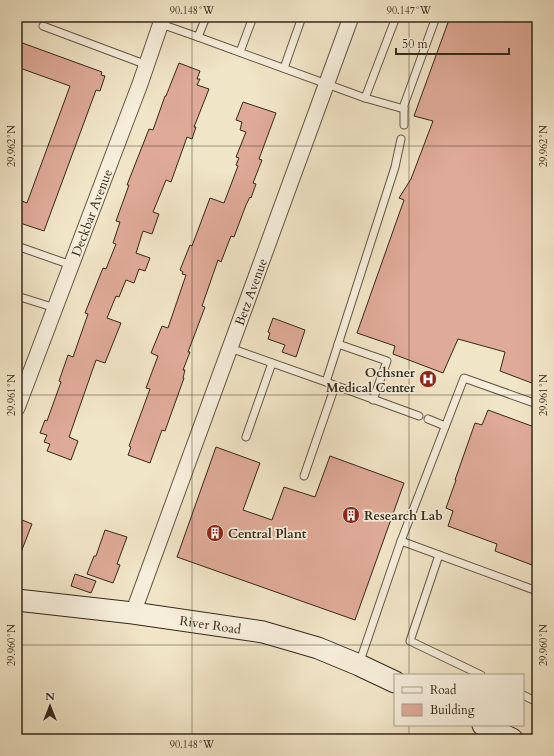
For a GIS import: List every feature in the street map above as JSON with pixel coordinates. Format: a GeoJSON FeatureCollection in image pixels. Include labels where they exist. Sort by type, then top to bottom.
{"type":"FeatureCollection","features":[{"type":"Feature","properties":{"kind":"main road","name":"River Road"},"geometry":{"type":"LineString","coordinates":[[17,600],[134,613],[263,632],[318,648],[394,682]]}},
{"type":"Feature","properties":{"kind":"main road"},"geometry":{"type":"LineString","coordinates":[[485,726],[512,739]]}},
{"type":"Feature","properties":{"kind":"street","name":"Betz Avenue"},"geometry":{"type":"LineString","coordinates":[[134,613],[351,17]]}},
{"type":"Feature","properties":{"kind":"street","name":"Deckbar Avenue"},"geometry":{"type":"LineString","coordinates":[[17,408],[72,265],[162,21]]}},
{"type":"Feature","properties":{"kind":"lane"},"geometry":{"type":"LineString","coordinates":[[198,37],[206,17]]}},
{"type":"Feature","properties":{"kind":"lane"},"geometry":{"type":"LineString","coordinates":[[240,52],[253,17]]}},
{"type":"Feature","properties":{"kind":"lane"},"geometry":{"type":"LineString","coordinates":[[284,68],[302,17]]}},
{"type":"Feature","properties":{"kind":"lane"},"geometry":{"type":"LineString","coordinates":[[365,98],[396,17]]}},
{"type":"Feature","properties":{"kind":"lane"},"geometry":{"type":"LineString","coordinates":[[404,125],[404,105],[436,17]]}},
{"type":"Feature","properties":{"kind":"lane"},"geometry":{"type":"LineString","coordinates":[[162,21],[198,37],[365,98],[404,109]]}},
{"type":"Feature","properties":{"kind":"lane"},"geometry":{"type":"LineString","coordinates":[[43,26],[146,65]]}},
{"type":"Feature","properties":{"kind":"lane"},"geometry":{"type":"LineString","coordinates":[[326,382],[395,167],[401,139]]}},
{"type":"Feature","properties":{"kind":"lane"},"geometry":{"type":"LineString","coordinates":[[17,246],[72,265]]}},
{"type":"Feature","properties":{"kind":"lane"},"geometry":{"type":"LineString","coordinates":[[17,296],[55,308]]}},
{"type":"Feature","properties":{"kind":"lane"},"geometry":{"type":"LineString","coordinates":[[338,344],[387,361],[373,400]]}},
{"type":"Feature","properties":{"kind":"lane"},"geometry":{"type":"LineString","coordinates":[[230,348],[419,416]]}},
{"type":"Feature","properties":{"kind":"lane"},"geometry":{"type":"LineString","coordinates":[[246,437],[272,363]]}},
{"type":"Feature","properties":{"kind":"lane"},"geometry":{"type":"LineString","coordinates":[[359,665],[401,541],[464,378],[537,404]]}},
{"type":"Feature","properties":{"kind":"lane"},"geometry":{"type":"LineString","coordinates":[[304,476],[335,386]]}},
{"type":"Feature","properties":{"kind":"lane"},"geometry":{"type":"LineString","coordinates":[[428,419],[445,426]]}},
{"type":"Feature","properties":{"kind":"lane"},"geometry":{"type":"LineString","coordinates":[[401,541],[537,591]]}},
{"type":"Feature","properties":{"kind":"lane"},"geometry":{"type":"LineString","coordinates":[[439,555],[410,641],[479,674]]}},
{"type":"Feature","properties":{"kind":"lane"},"geometry":{"type":"LineString","coordinates":[[524,696],[537,702]]}},
{"type":"Feature","properties":{"kind":"building"},"geometry":{"type":"Polygon","coordinates":[[[450,17],[537,17],[537,385],[500,371],[505,352],[458,339],[443,373],[393,354],[395,346],[357,333],[404,200],[399,198],[411,179],[433,121],[414,116],[450,17]]]}},
{"type":"Feature","properties":{"kind":"building"},"geometry":{"type":"Polygon","coordinates":[[[17,41],[102,72],[101,75],[105,76],[100,91],[96,90],[44,231],[17,222],[17,199],[27,203],[70,86],[17,67],[17,41]]]}},
{"type":"Feature","properties":{"kind":"building"},"geometry":{"type":"Polygon","coordinates":[[[179,63],[200,71],[197,79],[200,79],[197,85],[209,89],[194,127],[196,127],[192,139],[187,137],[171,182],[166,180],[153,212],[159,214],[152,234],[143,231],[136,253],[150,258],[145,271],[139,269],[134,283],[126,280],[119,297],[116,296],[107,318],[121,323],[105,363],[96,360],[69,437],[78,441],[71,460],[47,451],[50,444],[44,442],[47,435],[40,433],[45,420],[47,421],[61,382],[59,381],[68,355],[73,357],[88,314],[85,313],[103,268],[106,269],[116,244],[113,243],[120,222],[116,221],[129,185],[127,185],[149,129],[153,130],[179,63]]]}},
{"type":"Feature","properties":{"kind":"building"},"geometry":{"type":"Polygon","coordinates":[[[243,102],[276,113],[259,159],[262,160],[253,183],[256,184],[251,198],[250,197],[246,205],[234,237],[231,236],[221,262],[218,260],[202,306],[205,307],[188,352],[190,352],[183,370],[185,370],[184,378],[165,431],[162,430],[150,463],[128,455],[131,447],[129,446],[150,389],[146,388],[158,356],[151,353],[162,326],[168,328],[186,275],[182,274],[183,272],[180,270],[190,245],[192,246],[210,198],[224,203],[238,166],[236,165],[239,158],[236,157],[246,132],[240,130],[242,122],[236,120],[243,102]]]}},
{"type":"Feature","properties":{"kind":"building"},"geometry":{"type":"Polygon","coordinates":[[[273,318],[305,330],[296,357],[282,352],[285,345],[268,339],[270,333],[268,332],[273,318]]]}},
{"type":"Feature","properties":{"kind":"building"},"geometry":{"type":"Polygon","coordinates":[[[488,410],[537,428],[537,552],[532,565],[495,551],[497,544],[448,526],[453,511],[446,508],[455,480],[475,423],[482,425],[488,410]]]}},
{"type":"Feature","properties":{"kind":"building","name":"Central Plant"},"geometry":{"type":"Polygon","coordinates":[[[216,447],[260,463],[243,510],[272,520],[284,487],[315,497],[330,456],[404,483],[355,620],[177,557],[216,447]]]}},
{"type":"Feature","properties":{"kind":"building"},"geometry":{"type":"Polygon","coordinates":[[[17,518],[32,524],[18,560],[17,560],[17,518]]]}},
{"type":"Feature","properties":{"kind":"building"},"geometry":{"type":"Polygon","coordinates":[[[105,530],[127,537],[117,564],[120,565],[113,583],[87,574],[94,556],[96,556],[105,530]]]}},
{"type":"Feature","properties":{"kind":"building"},"geometry":{"type":"Polygon","coordinates":[[[75,574],[96,581],[91,593],[71,586],[75,574]]]}},
{"type":"Feature","properties":{"kind":"place","name":"Ochsner Medical Center"},"geometry":{"type":"Point","coordinates":[428,379]}},
{"type":"Feature","properties":{"kind":"place","name":"Research Lab"},"geometry":{"type":"Point","coordinates":[351,515]}},
{"type":"Feature","properties":{"kind":"place","name":"Central Plant"},"geometry":{"type":"Point","coordinates":[215,533]}}]}
